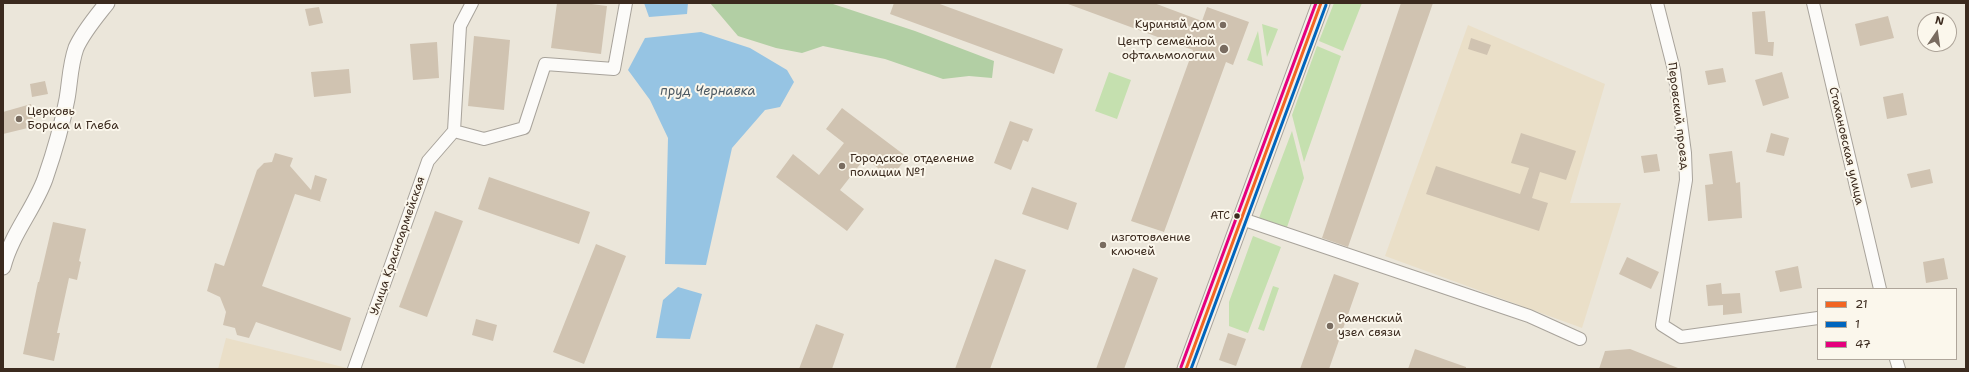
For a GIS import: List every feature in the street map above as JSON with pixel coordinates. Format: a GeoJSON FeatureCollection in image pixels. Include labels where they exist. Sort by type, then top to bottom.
{"type":"FeatureCollection","features":[{"type":"Feature","properties":{"kind":"main road"},"geometry":{"type":"LineString","coordinates":[[1186,369],[1321,3]]}},
{"type":"Feature","properties":{"kind":"street"},"geometry":{"type":"LineString","coordinates":[[3,267],[20,227],[44,180],[55,149],[67,99],[71,68],[77,48],[91,24],[107,3]]}},
{"type":"Feature","properties":{"kind":"street"},"geometry":{"type":"LineString","coordinates":[[472,3],[460,26],[454,131],[484,140],[524,128],[545,64],[614,69],[626,3]]}},
{"type":"Feature","properties":{"kind":"street","name":"Перовский проезд"},"geometry":{"type":"LineString","coordinates":[[1657,3],[1674,70],[1685,153],[1686,180],[1662,325],[1681,337],[1817,318]]}},
{"type":"Feature","properties":{"kind":"street","name":"Стахановская улица"},"geometry":{"type":"LineString","coordinates":[[1813,3],[1880,288]]}},
{"type":"Feature","properties":{"kind":"street","name":"Улица Красноармейская"},"geometry":{"type":"LineString","coordinates":[[354,369],[428,161],[454,131]]}},
{"type":"Feature","properties":{"kind":"street"},"geometry":{"type":"LineString","coordinates":[[1242,219],[1529,316],[1580,339]]}},
{"type":"Feature","properties":{"kind":"shaded area"},"geometry":{"type":"Polygon","coordinates":[[[1468,25],[1605,84],[1570,203],[1621,203],[1582,328],[1385,256],[1468,25]]]}},
{"type":"Feature","properties":{"kind":"shaded area"},"geometry":{"type":"Polygon","coordinates":[[[226,338],[347,368],[218,369],[226,338]]]}},
{"type":"Feature","properties":{"kind":"green space"},"geometry":{"type":"Polygon","coordinates":[[[710,3],[830,3],[915,31],[994,61],[992,78],[969,76],[943,79],[885,59],[823,46],[802,53],[776,48],[738,36],[710,3]]]}},
{"type":"Feature","properties":{"kind":"green space"},"geometry":{"type":"Polygon","coordinates":[[[1334,3],[1362,3],[1343,51],[1319,41],[1334,3]]]}},
{"type":"Feature","properties":{"kind":"green space"},"geometry":{"type":"Polygon","coordinates":[[[1262,24],[1278,29],[1267,57],[1262,24]]]}},
{"type":"Feature","properties":{"kind":"green space"},"geometry":{"type":"Polygon","coordinates":[[[1258,31],[1263,66],[1247,60],[1258,31]]]}},
{"type":"Feature","properties":{"kind":"green space"},"geometry":{"type":"Polygon","coordinates":[[[1317,46],[1341,56],[1304,162],[1292,115],[1317,46]]]}},
{"type":"Feature","properties":{"kind":"green space"},"geometry":{"type":"Polygon","coordinates":[[[1109,72],[1131,80],[1117,119],[1095,111],[1109,72]]]}},
{"type":"Feature","properties":{"kind":"green space"},"geometry":{"type":"Polygon","coordinates":[[[1292,131],[1304,178],[1286,230],[1259,218],[1292,131]]]}},
{"type":"Feature","properties":{"kind":"green space"},"geometry":{"type":"Polygon","coordinates":[[[1253,236],[1281,247],[1248,333],[1229,326],[1229,302],[1253,236]]]}},
{"type":"Feature","properties":{"kind":"green space"},"geometry":{"type":"Polygon","coordinates":[[[1273,286],[1279,288],[1264,331],[1258,329],[1273,286]]]}},
{"type":"Feature","properties":{"kind":"water"},"geometry":{"type":"Polygon","coordinates":[[[644,3],[688,3],[687,14],[649,17],[644,3]]]}},
{"type":"Feature","properties":{"kind":"water","name":"пруд Чернавка"},"geometry":{"type":"Polygon","coordinates":[[[701,32],[750,48],[787,70],[794,82],[780,107],[765,110],[732,148],[706,265],[665,264],[668,138],[650,100],[628,70],[645,38],[701,32]]]}},
{"type":"Feature","properties":{"kind":"water"},"geometry":{"type":"Polygon","coordinates":[[[678,287],[702,294],[690,339],[656,338],[663,300],[678,287]]]}},
{"type":"Feature","properties":{"kind":"building"},"geometry":{"type":"Polygon","coordinates":[[[557,3],[584,3],[607,6],[601,54],[551,48],[557,3]]]}},
{"type":"Feature","properties":{"kind":"building"},"geometry":{"type":"Polygon","coordinates":[[[894,3],[937,3],[1063,49],[1054,74],[890,14],[894,3]]]}},
{"type":"Feature","properties":{"kind":"building"},"geometry":{"type":"Polygon","coordinates":[[[1154,3],[1202,21],[1207,7],[1249,22],[1233,65],[1226,62],[1164,232],[1131,221],[1193,50],[1068,4],[1154,3]]]}},
{"type":"Feature","properties":{"kind":"building"},"geometry":{"type":"Polygon","coordinates":[[[1401,3],[1433,3],[1348,247],[1322,238],[1401,3]]]}},
{"type":"Feature","properties":{"kind":"building"},"geometry":{"type":"Polygon","coordinates":[[[319,7],[323,23],[309,26],[305,9],[319,7]]]}},
{"type":"Feature","properties":{"kind":"building"},"geometry":{"type":"Polygon","coordinates":[[[1765,11],[1768,42],[1774,42],[1773,56],[1755,54],[1752,12],[1765,11]]]}},
{"type":"Feature","properties":{"kind":"building"},"geometry":{"type":"Polygon","coordinates":[[[1888,16],[1894,38],[1860,46],[1855,24],[1888,16]]]}},
{"type":"Feature","properties":{"kind":"building"},"geometry":{"type":"Polygon","coordinates":[[[474,36],[510,40],[504,110],[468,106],[474,36]]]}},
{"type":"Feature","properties":{"kind":"building"},"geometry":{"type":"Polygon","coordinates":[[[1471,38],[1491,45],[1487,55],[1468,49],[1471,38]]]}},
{"type":"Feature","properties":{"kind":"building"},"geometry":{"type":"Polygon","coordinates":[[[437,42],[439,78],[413,80],[410,44],[437,42]]]}},
{"type":"Feature","properties":{"kind":"building"},"geometry":{"type":"Polygon","coordinates":[[[1723,68],[1726,82],[1708,85],[1705,71],[1723,68]]]}},
{"type":"Feature","properties":{"kind":"building"},"geometry":{"type":"Polygon","coordinates":[[[349,69],[351,93],[314,97],[311,72],[349,69]]]}},
{"type":"Feature","properties":{"kind":"building"},"geometry":{"type":"Polygon","coordinates":[[[1782,72],[1789,98],[1763,106],[1755,80],[1782,72]]]}},
{"type":"Feature","properties":{"kind":"building"},"geometry":{"type":"Polygon","coordinates":[[[45,81],[48,94],[32,97],[30,84],[45,81]]]}},
{"type":"Feature","properties":{"kind":"building"},"geometry":{"type":"Polygon","coordinates":[[[1903,93],[1907,115],[1887,119],[1883,97],[1903,93]]]}},
{"type":"Feature","properties":{"kind":"building","name":"Церковь Бориса и Глеба"},"geometry":{"type":"Polygon","coordinates":[[[31,104],[36,126],[3,134],[3,112],[31,104]]]}},
{"type":"Feature","properties":{"kind":"building","name":"Городское отделение полиции №1"},"geometry":{"type":"Polygon","coordinates":[[[842,108],[907,157],[891,178],[865,158],[840,190],[864,209],[847,231],[776,177],[793,154],[819,175],[844,143],[826,129],[842,108]]]}},
{"type":"Feature","properties":{"kind":"building"},"geometry":{"type":"Polygon","coordinates":[[[1010,121],[1033,129],[1028,142],[1023,140],[1011,170],[994,163],[1010,121]]]}},
{"type":"Feature","properties":{"kind":"building"},"geometry":{"type":"Polygon","coordinates":[[[1521,133],[1576,151],[1566,180],[1540,172],[1532,198],[1548,203],[1539,231],[1426,194],[1436,166],[1520,194],[1529,168],[1511,163],[1521,133]]]}},
{"type":"Feature","properties":{"kind":"building"},"geometry":{"type":"Polygon","coordinates":[[[1771,133],[1789,138],[1784,156],[1766,152],[1771,133]]]}},
{"type":"Feature","properties":{"kind":"building"},"geometry":{"type":"Polygon","coordinates":[[[1732,151],[1736,183],[1740,182],[1742,218],[1708,221],[1705,185],[1713,184],[1709,154],[1732,151]]]}},
{"type":"Feature","properties":{"kind":"building"},"geometry":{"type":"Polygon","coordinates":[[[275,153],[293,158],[290,166],[311,190],[315,175],[327,179],[320,201],[322,202],[295,194],[262,286],[351,318],[341,351],[256,322],[249,338],[237,335],[235,328],[223,325],[226,312],[220,297],[207,291],[215,263],[224,266],[257,170],[264,163],[272,162],[275,153]]]}},
{"type":"Feature","properties":{"kind":"building"},"geometry":{"type":"Polygon","coordinates":[[[1657,154],[1660,171],[1644,173],[1641,156],[1657,154]]]}},
{"type":"Feature","properties":{"kind":"building"},"geometry":{"type":"Polygon","coordinates":[[[1930,169],[1933,183],[1911,188],[1907,174],[1930,169]]]}},
{"type":"Feature","properties":{"kind":"building"},"geometry":{"type":"Polygon","coordinates":[[[489,177],[590,212],[579,244],[478,209],[489,177]]]}},
{"type":"Feature","properties":{"kind":"building"},"geometry":{"type":"Polygon","coordinates":[[[1032,187],[1077,203],[1068,230],[1022,214],[1032,187]]]}},
{"type":"Feature","properties":{"kind":"building"},"geometry":{"type":"Polygon","coordinates":[[[435,211],[463,221],[427,317],[399,307],[435,211]]]}},
{"type":"Feature","properties":{"kind":"building"},"geometry":{"type":"Polygon","coordinates":[[[53,222],[86,229],[79,261],[81,262],[77,280],[69,278],[57,333],[60,333],[54,361],[23,354],[38,282],[53,222]]]}},
{"type":"Feature","properties":{"kind":"building"},"geometry":{"type":"Polygon","coordinates":[[[596,244],[626,256],[584,364],[553,352],[596,244]]]}},
{"type":"Feature","properties":{"kind":"building"},"geometry":{"type":"Polygon","coordinates":[[[1627,257],[1659,272],[1651,289],[1619,274],[1627,257]]]}},
{"type":"Feature","properties":{"kind":"building"},"geometry":{"type":"Polygon","coordinates":[[[1944,258],[1948,279],[1926,283],[1923,262],[1944,258]]]}},
{"type":"Feature","properties":{"kind":"building"},"geometry":{"type":"Polygon","coordinates":[[[995,259],[1026,270],[990,369],[955,369],[995,259]]]}},
{"type":"Feature","properties":{"kind":"building"},"geometry":{"type":"Polygon","coordinates":[[[1798,266],[1802,288],[1780,292],[1775,271],[1798,266]]]}},
{"type":"Feature","properties":{"kind":"building"},"geometry":{"type":"Polygon","coordinates":[[[1133,268],[1158,278],[1124,369],[1096,369],[1133,268]]]}},
{"type":"Feature","properties":{"kind":"building","name":"Раменский узел связи"},"geometry":{"type":"Polygon","coordinates":[[[1334,274],[1359,283],[1329,369],[1300,369],[1334,274]]]}},
{"type":"Feature","properties":{"kind":"building"},"geometry":{"type":"Polygon","coordinates":[[[1721,283],[1722,294],[1740,293],[1742,313],[1723,315],[1723,305],[1708,306],[1706,285],[1721,283]]]}},
{"type":"Feature","properties":{"kind":"building"},"geometry":{"type":"Polygon","coordinates":[[[476,319],[497,325],[493,341],[472,335],[476,319]]]}},
{"type":"Feature","properties":{"kind":"building"},"geometry":{"type":"Polygon","coordinates":[[[816,324],[844,334],[832,369],[799,369],[816,324]]]}},
{"type":"Feature","properties":{"kind":"building"},"geometry":{"type":"Polygon","coordinates":[[[1228,333],[1246,339],[1236,366],[1219,360],[1228,333]]]}},
{"type":"Feature","properties":{"kind":"building"},"geometry":{"type":"Polygon","coordinates":[[[1415,349],[1466,367],[1466,369],[1408,369],[1415,349]]]}},
{"type":"Feature","properties":{"kind":"building"},"geometry":{"type":"Polygon","coordinates":[[[1630,349],[1678,369],[1599,369],[1605,351],[1630,349]]]}},
{"type":"Feature","properties":{"kind":"transit line","name":"47"},"geometry":{"type":"LineString","coordinates":[[1181,367],[1316,3]]}},
{"type":"Feature","properties":{"kind":"transit line","name":"21"},"geometry":{"type":"LineString","coordinates":[[1186,369],[1321,3]]}},
{"type":"Feature","properties":{"kind":"transit line","name":"1"},"geometry":{"type":"LineString","coordinates":[[1191,369],[1326,5]]}},
{"type":"Feature","properties":{"kind":"place","name":"Куриный дом"},"geometry":{"type":"Point","coordinates":[1223,25]}},
{"type":"Feature","properties":{"kind":"place","name":"Центр семейной офтальмологии"},"geometry":{"type":"Point","coordinates":[1224,49]}},
{"type":"Feature","properties":{"kind":"place","name":"Церковь Бориса и Глеба"},"geometry":{"type":"Point","coordinates":[19,119]}},
{"type":"Feature","properties":{"kind":"place","name":"Городское отделение полиции №1"},"geometry":{"type":"Point","coordinates":[842,166]}},
{"type":"Feature","properties":{"kind":"place","name":"АТС"},"geometry":{"type":"Point","coordinates":[1237,216]}},
{"type":"Feature","properties":{"kind":"place","name":"изготовление ключей"},"geometry":{"type":"Point","coordinates":[1103,245]}},
{"type":"Feature","properties":{"kind":"place","name":"Раменский узел связи"},"geometry":{"type":"Point","coordinates":[1330,326]}}]}
